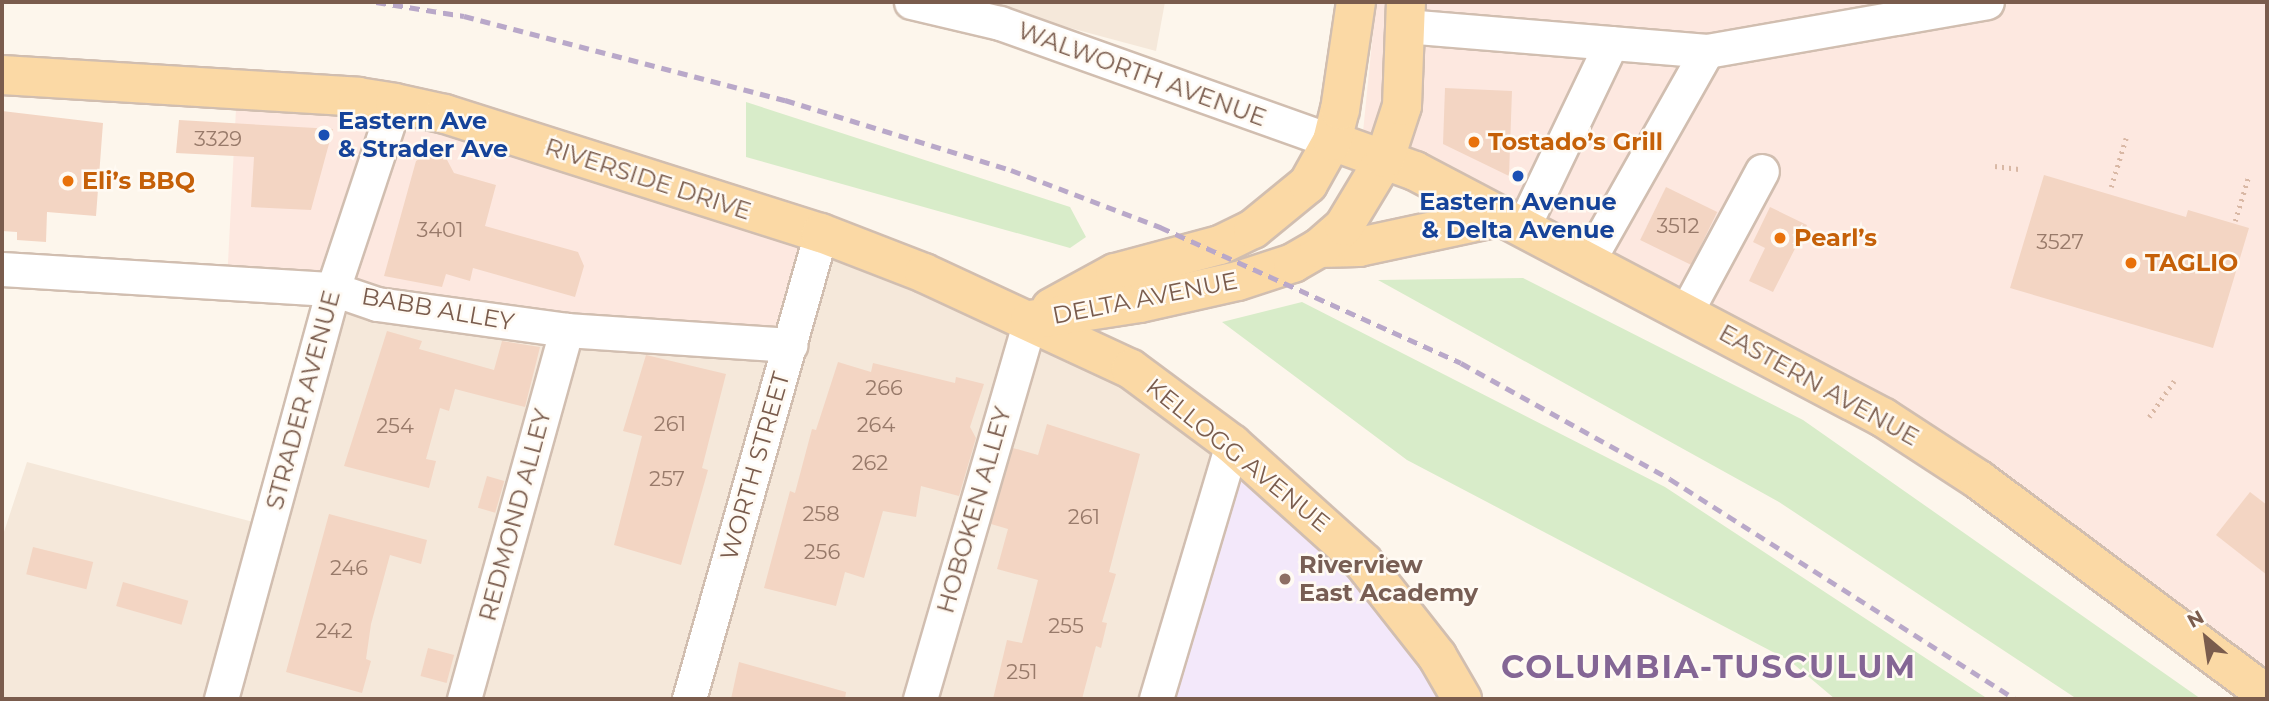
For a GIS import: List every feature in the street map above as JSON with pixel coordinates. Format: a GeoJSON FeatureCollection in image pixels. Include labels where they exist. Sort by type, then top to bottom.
{"type":"FeatureCollection","features":[{"type":"Feature","properties":{"kind":"main road","name":"DELTA AVENUE"},"geometry":{"type":"LineString","coordinates":[[1030,320],[1115,272],[1182,257],[1253,229],[1308,184],[1332,141],[1356,2]]}},
{"type":"Feature","properties":{"kind":"main road","name":"DELTA AVENUE"},"geometry":{"type":"LineString","coordinates":[[1030,320],[1140,303],[1238,281],[1293,263],[1319,248],[1344,226],[1385,158],[1402,106],[1405,14]]}},
{"type":"Feature","properties":{"kind":"main road","name":"RIVERSIDE DRIVE"},"geometry":{"type":"LineString","coordinates":[[2,75],[358,97],[445,114],[821,233],[1030,320]]}},
{"type":"Feature","properties":{"kind":"main road","name":"EASTERN AVENUE"},"geometry":{"type":"LineString","coordinates":[[1332,141],[1385,158],[1513,222],[1884,418],[1979,480],[2267,695]]}},
{"type":"Feature","properties":{"kind":"main road"},"geometry":{"type":"LineString","coordinates":[[1319,248],[1359,247],[1513,222]]}},
{"type":"Feature","properties":{"kind":"main road","name":"KELLOGG AVENUE"},"geometry":{"type":"LineString","coordinates":[[1030,320],[1132,369],[1231,444],[1363,562],[1437,656],[1462,699]]}},
{"type":"Feature","properties":{"kind":"street","name":"WALWORTH AVENUE"},"geometry":{"type":"LineString","coordinates":[[911,2],[1000,23],[1332,141]]}},
{"type":"Feature","properties":{"kind":"street"},"geometry":{"type":"LineString","coordinates":[[1405,14],[1611,43],[1707,51],[1987,2]]}},
{"type":"Feature","properties":{"kind":"street"},"geometry":{"type":"LineString","coordinates":[[1513,222],[1611,43]]}},
{"type":"Feature","properties":{"kind":"street"},"geometry":{"type":"LineString","coordinates":[[1588,261],[1707,51]]}},
{"type":"Feature","properties":{"kind":"street","name":"STRADER AVENUE"},"geometry":{"type":"LineString","coordinates":[[221,699],[333,289],[395,103]]}},
{"type":"Feature","properties":{"kind":"street"},"geometry":{"type":"LineString","coordinates":[[1686,312],[1762,171]]}},
{"type":"Feature","properties":{"kind":"street","name":"WORTH STREET"},"geometry":{"type":"LineString","coordinates":[[689,699],[821,233]]}},
{"type":"Feature","properties":{"kind":"street","name":"BABB ALLEY"},"geometry":{"type":"LineString","coordinates":[[2,269],[333,289],[377,303],[566,330],[790,345]]}},
{"type":"Feature","properties":{"kind":"street","name":"HOBOKEN ALLEY"},"geometry":{"type":"LineString","coordinates":[[920,699],[1030,320]]}},
{"type":"Feature","properties":{"kind":"street","name":"REDMOND ALLEY"},"geometry":{"type":"LineString","coordinates":[[464,699],[566,330]]}},
{"type":"Feature","properties":{"kind":"street"},"geometry":{"type":"LineString","coordinates":[[1156,699],[1231,444]]}},
{"type":"Feature","properties":{"kind":"path"},"geometry":{"type":"LineString","coordinates":[[2111,187],[2126,138]]}},
{"type":"Feature","properties":{"kind":"path"},"geometry":{"type":"LineString","coordinates":[[1995,166],[2021,169]]}},
{"type":"Feature","properties":{"kind":"path"},"geometry":{"type":"LineString","coordinates":[[2235,221],[2248,178]]}},
{"type":"Feature","properties":{"kind":"path"},"geometry":{"type":"LineString","coordinates":[[2149,417],[2174,381]]}},
{"type":"Feature","properties":{"kind":"shaded area"},"geometry":{"type":"Polygon","coordinates":[[[973,2],[1165,2],[1156,51],[973,2]]]}},
{"type":"Feature","properties":{"kind":"shaded area"},"geometry":{"type":"Polygon","coordinates":[[[1376,2],[2267,2],[2267,695],[1877,414],[1361,152],[1376,2]]]}},
{"type":"Feature","properties":{"kind":"shaded area"},"geometry":{"type":"Polygon","coordinates":[[[237,90],[358,97],[821,233],[790,345],[227,282],[237,90]]]}},
{"type":"Feature","properties":{"kind":"shaded area"},"geometry":{"type":"Polygon","coordinates":[[[821,233],[924,273],[1232,444],[1156,699],[2,699],[2,538],[27,462],[268,526],[333,289],[821,233]]]}},
{"type":"Feature","properties":{"kind":"shaded area","name":"Riverview East Academy"},"geometry":{"type":"Polygon","coordinates":[[[1232,444],[1462,699],[1156,699],[1232,444]]]}},
{"type":"Feature","properties":{"kind":"green space"},"geometry":{"type":"Polygon","coordinates":[[[746,102],[1070,207],[1086,237],[1070,248],[746,157],[746,102]]]}},
{"type":"Feature","properties":{"kind":"green space"},"geometry":{"type":"Polygon","coordinates":[[[1523,278],[1803,420],[2201,699],[2077,699],[1779,502],[1378,280],[1523,278]]]}},
{"type":"Feature","properties":{"kind":"green space"},"geometry":{"type":"Polygon","coordinates":[[[1302,302],[1665,487],[1988,699],[1835,699],[1790,661],[1407,460],[1222,322],[1302,302]]]}},
{"type":"Feature","properties":{"kind":"building"},"geometry":{"type":"Polygon","coordinates":[[[1445,88],[1512,91],[1509,176],[1443,144],[1445,88]]]}},
{"type":"Feature","properties":{"kind":"building"},"geometry":{"type":"Polygon","coordinates":[[[2,111],[103,123],[96,216],[47,212],[46,242],[17,240],[17,232],[2,231],[2,111]]]}},
{"type":"Feature","properties":{"kind":"building"},"geometry":{"type":"Polygon","coordinates":[[[179,120],[333,129],[311,210],[251,207],[254,157],[176,153],[179,120]]]}},
{"type":"Feature","properties":{"kind":"building"},"geometry":{"type":"Polygon","coordinates":[[[429,153],[446,158],[454,173],[496,185],[485,226],[578,252],[584,266],[575,297],[473,268],[470,281],[446,274],[442,287],[384,276],[416,161],[429,153]]]}},
{"type":"Feature","properties":{"kind":"building"},"geometry":{"type":"Polygon","coordinates":[[[2044,175],[2186,217],[2188,210],[2249,228],[2213,348],[2010,288],[2044,175]]]}},
{"type":"Feature","properties":{"kind":"building"},"geometry":{"type":"Polygon","coordinates":[[[1666,187],[1717,212],[1691,265],[1640,240],[1666,187]]]}},
{"type":"Feature","properties":{"kind":"building","name":"Pearl’s"},"geometry":{"type":"Polygon","coordinates":[[[1770,207],[1807,225],[1773,292],[1749,281],[1765,248],[1753,242],[1770,207]]]}},
{"type":"Feature","properties":{"kind":"building"},"geometry":{"type":"Polygon","coordinates":[[[387,331],[422,341],[419,349],[494,370],[502,341],[540,347],[525,407],[455,389],[449,411],[440,408],[426,459],[436,461],[429,488],[344,466],[387,331]]]}},
{"type":"Feature","properties":{"kind":"building"},"geometry":{"type":"Polygon","coordinates":[[[646,355],[726,374],[702,468],[708,470],[681,565],[614,545],[642,436],[623,431],[646,355]]]}},
{"type":"Feature","properties":{"kind":"building"},"geometry":{"type":"Polygon","coordinates":[[[838,362],[871,372],[873,363],[955,383],[956,377],[984,384],[970,427],[976,438],[959,496],[921,486],[916,517],[883,511],[864,578],[845,572],[836,606],[764,588],[790,491],[795,493],[812,429],[816,430],[838,362]]]}},
{"type":"Feature","properties":{"kind":"building"},"geometry":{"type":"Polygon","coordinates":[[[1047,424],[1140,454],[1109,572],[1116,574],[1102,622],[1107,623],[1101,648],[1096,646],[1082,699],[993,699],[1007,640],[1022,643],[1038,580],[997,569],[1008,529],[991,524],[1013,448],[1038,455],[1047,424]]]}},
{"type":"Feature","properties":{"kind":"building"},"geometry":{"type":"Polygon","coordinates":[[[487,476],[504,481],[495,513],[478,508],[487,476]]]}},
{"type":"Feature","properties":{"kind":"building"},"geometry":{"type":"Polygon","coordinates":[[[2250,492],[2267,505],[2267,575],[2216,535],[2250,492]]]}},
{"type":"Feature","properties":{"kind":"building"},"geometry":{"type":"Polygon","coordinates":[[[329,514],[427,540],[421,564],[390,555],[371,624],[366,659],[371,661],[362,693],[286,672],[329,514]]]}},
{"type":"Feature","properties":{"kind":"building"},"geometry":{"type":"Polygon","coordinates":[[[33,547],[93,562],[86,589],[26,574],[33,547]]]}},
{"type":"Feature","properties":{"kind":"building"},"geometry":{"type":"Polygon","coordinates":[[[123,582],[188,601],[181,625],[116,606],[123,582]]]}},
{"type":"Feature","properties":{"kind":"building"},"geometry":{"type":"Polygon","coordinates":[[[428,648],[454,655],[447,683],[420,676],[428,648]]]}},
{"type":"Feature","properties":{"kind":"building"},"geometry":{"type":"Polygon","coordinates":[[[739,662],[846,692],[845,699],[731,699],[739,662]]]}},
{"type":"Feature","properties":{"kind":"railway"},"geometry":{"type":"LineString","coordinates":[[376,2],[464,16],[785,100],[1011,170],[1160,227],[1461,363],[1670,479],[2015,699]]}},
{"type":"Feature","properties":{"kind":"place","name":"Eastern Ave & Strader Ave"},"geometry":{"type":"Point","coordinates":[324,135]}},
{"type":"Feature","properties":{"kind":"place","name":"Tostado’s Grill"},"geometry":{"type":"Point","coordinates":[1474,142]}},
{"type":"Feature","properties":{"kind":"place","name":"Eastern Avenue & Delta Avenue"},"geometry":{"type":"Point","coordinates":[1518,176]}},
{"type":"Feature","properties":{"kind":"place","name":"Eli’s BBQ"},"geometry":{"type":"Point","coordinates":[68,181]}},
{"type":"Feature","properties":{"kind":"place","name":"Pearl’s"},"geometry":{"type":"Point","coordinates":[1780,238]}},
{"type":"Feature","properties":{"kind":"place","name":"TAGLIO"},"geometry":{"type":"Point","coordinates":[2131,263]}},
{"type":"Feature","properties":{"kind":"place","name":"Riverview East Academy"},"geometry":{"type":"Point","coordinates":[1285,579]}},
{"type":"Feature","properties":{"kind":"district","name":"COLUMBIA-TUSCULUM"},"geometry":{"type":"Point","coordinates":[1709,667]}}]}
